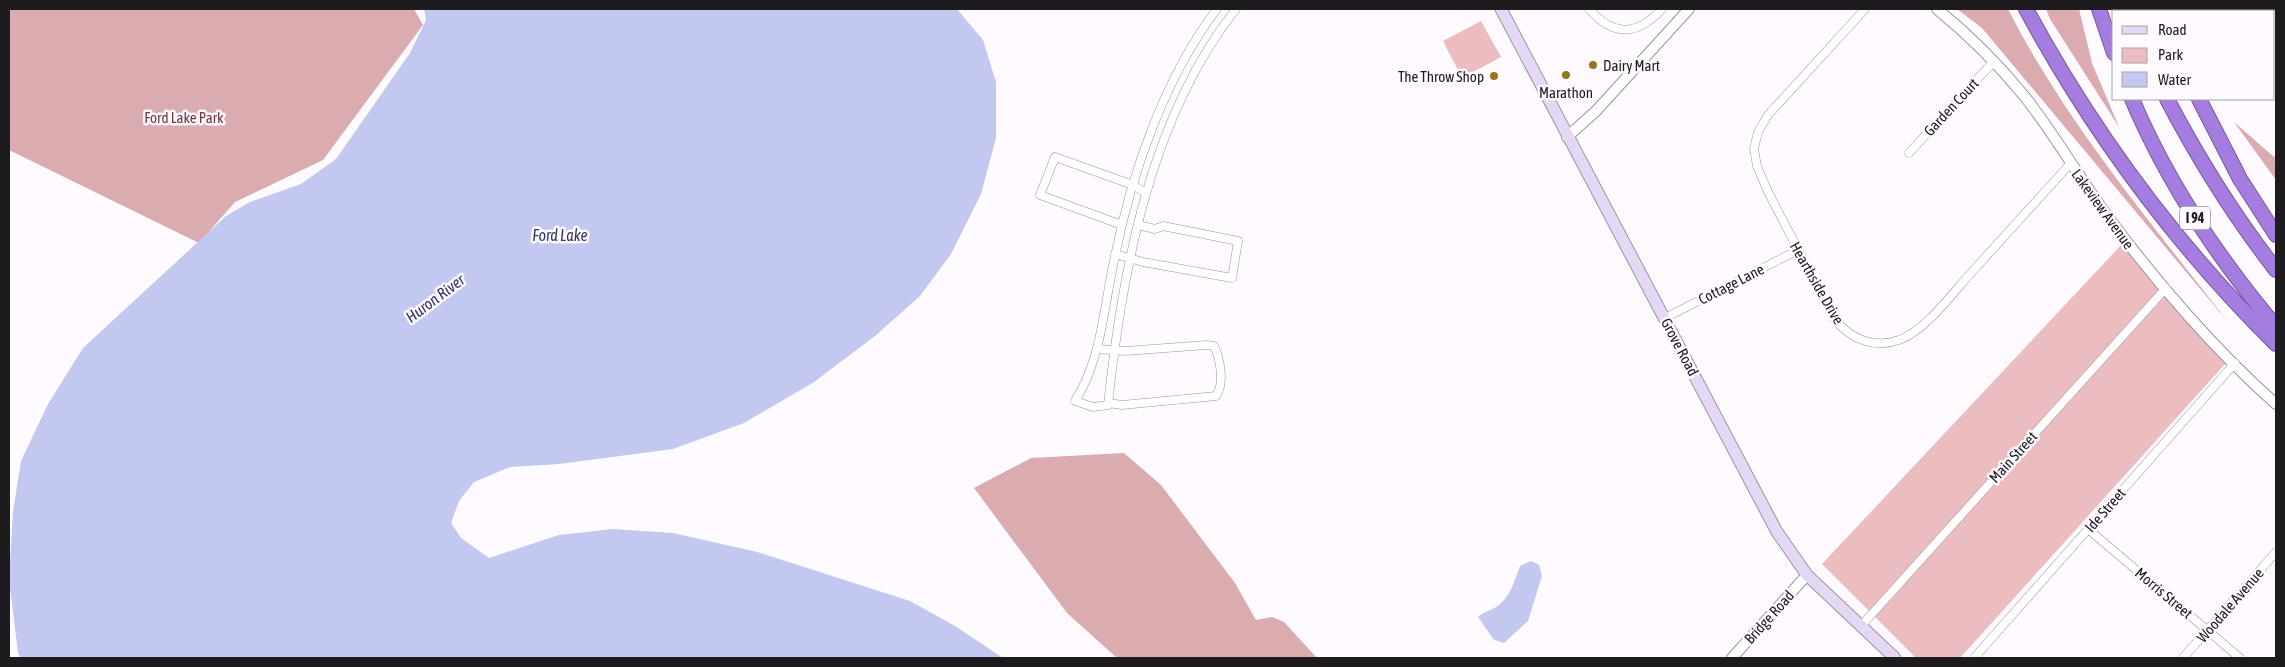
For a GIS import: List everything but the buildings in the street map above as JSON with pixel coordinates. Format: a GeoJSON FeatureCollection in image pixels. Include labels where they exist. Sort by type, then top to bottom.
{"type":"FeatureCollection","features":[{"type":"Feature","properties":{"kind":"highway"},"geometry":{"type":"LineString","coordinates":[[2026,9],[2076,95],[2137,182],[2214,278],[2276,344]]}},
{"type":"Feature","properties":{"kind":"highway"},"geometry":{"type":"LineString","coordinates":[[2099,9],[2112,47]]}},
{"type":"Feature","properties":{"kind":"highway","name":"I 94"},"geometry":{"type":"LineString","coordinates":[[2132,100],[2155,149],[2190,210],[2237,279],[2276,327]]}},
{"type":"Feature","properties":{"kind":"highway","name":"I 94"},"geometry":{"type":"LineString","coordinates":[[2167,100],[2191,146],[2223,198],[2276,270]]}},
{"type":"Feature","properties":{"kind":"highway"},"geometry":{"type":"LineString","coordinates":[[2200,100],[2240,179],[2276,235]]}},
{"type":"Feature","properties":{"kind":"main road","name":"Grove Road"},"geometry":{"type":"LineString","coordinates":[[1502,9],[1665,318],[1757,498],[1792,556],[1807,575],[1895,658]]}},
{"type":"Feature","properties":{"kind":"street"},"geometry":{"type":"LineString","coordinates":[[1097,349],[1113,351],[1208,344],[1214,346],[1218,355],[1221,388],[1216,396],[1211,397],[1122,405],[1108,403],[1093,407],[1075,401],[1086,384],[1097,349],[1122,225],[1133,185],[1154,125],[1198,34],[1216,9]]}},
{"type":"Feature","properties":{"kind":"street"},"geometry":{"type":"LineString","coordinates":[[1108,403],[1113,351],[1129,259],[1146,193],[1172,121],[1204,52],[1236,9]]}},
{"type":"Feature","properties":{"kind":"street"},"geometry":{"type":"LineString","coordinates":[[1589,9],[1607,24],[1628,30],[1646,24],[1662,9]]}},
{"type":"Feature","properties":{"kind":"street"},"geometry":{"type":"LineString","coordinates":[[1568,137],[1596,111],[1689,9]]}},
{"type":"Feature","properties":{"kind":"street","name":"Hearthside Drive"},"geometry":{"type":"LineString","coordinates":[[1865,9],[1768,115],[1758,132],[1754,149],[1757,166],[1768,192],[1835,320],[1846,332],[1859,339],[1875,343],[1901,340],[1913,334],[1942,306],[2070,164]]}},
{"type":"Feature","properties":{"kind":"street","name":"Lakeview Avenue"},"geometry":{"type":"LineString","coordinates":[[1937,9],[1958,26],[2025,97],[2110,219],[2166,288],[2235,363],[2276,404]]}},
{"type":"Feature","properties":{"kind":"street","name":"Garden Court"},"geometry":{"type":"LineString","coordinates":[[1909,153],[1994,62]]}},
{"type":"Feature","properties":{"kind":"street"},"geometry":{"type":"LineString","coordinates":[[1179,71],[1192,78]]}},
{"type":"Feature","properties":{"kind":"street"},"geometry":{"type":"LineString","coordinates":[[1122,225],[1040,196],[1055,157],[1133,185],[1146,193]]}},
{"type":"Feature","properties":{"kind":"street"},"geometry":{"type":"LineString","coordinates":[[1115,254],[1129,259],[1232,278],[1238,241],[1163,226],[1155,229],[1138,225]]}},
{"type":"Feature","properties":{"kind":"street","name":"Cottage Lane"},"geometry":{"type":"LineString","coordinates":[[1665,318],[1798,250]]}},
{"type":"Feature","properties":{"kind":"street","name":"Main Street"},"geometry":{"type":"LineString","coordinates":[[1861,626],[2166,288]]}},
{"type":"Feature","properties":{"kind":"street","name":"Ide Street"},"geometry":{"type":"LineString","coordinates":[[1974,658],[2235,363]]}},
{"type":"Feature","properties":{"kind":"street","name":"Morris Street"},"geometry":{"type":"LineString","coordinates":[[2088,529],[2240,658]]}},
{"type":"Feature","properties":{"kind":"street","name":"Woodale Avenue"},"geometry":{"type":"LineString","coordinates":[[2183,658],[2276,552]]}},
{"type":"Feature","properties":{"kind":"street","name":"Bridge Road"},"geometry":{"type":"LineString","coordinates":[[1732,658],[1807,575]]}},
{"type":"Feature","properties":{"kind":"green space","name":"Ford Lake Park"},"geometry":{"type":"Polygon","coordinates":[[[9,9],[414,9],[423,25],[323,160],[235,202],[199,243],[9,150],[9,9]]]}},
{"type":"Feature","properties":{"kind":"green space"},"geometry":{"type":"Polygon","coordinates":[[[1957,9],[2008,9],[2056,92],[2083,132],[2139,209],[2228,322],[1982,28],[1957,9]]]}},
{"type":"Feature","properties":{"kind":"green space"},"geometry":{"type":"Polygon","coordinates":[[[2046,9],[2079,9],[2092,63],[2119,127],[2050,19],[2046,9]]]}},
{"type":"Feature","properties":{"kind":"green space"},"geometry":{"type":"Polygon","coordinates":[[[1481,21],[1501,57],[1462,78],[1443,41],[1481,21]]]}},
{"type":"Feature","properties":{"kind":"green space"},"geometry":{"type":"Polygon","coordinates":[[[2234,122],[2274,157],[2276,155],[2276,180],[2234,122]]]}},
{"type":"Feature","properties":{"kind":"green space"},"geometry":{"type":"Polygon","coordinates":[[[2123,243],[2226,363],[1960,658],[1916,658],[1822,564],[2123,243]]]}},
{"type":"Feature","properties":{"kind":"green space"},"geometry":{"type":"Polygon","coordinates":[[[1124,453],[1161,485],[1235,583],[1256,620],[1272,617],[1284,622],[1317,658],[1117,658],[1067,613],[974,488],[1031,458],[1124,453]]]}},
{"type":"Feature","properties":{"kind":"water","name":"Ford Lake"},"geometry":{"type":"Polygon","coordinates":[[[424,9],[957,9],[983,40],[996,82],[996,138],[981,194],[951,254],[920,296],[875,336],[814,382],[744,423],[673,449],[559,464],[510,467],[474,482],[459,501],[451,523],[461,538],[489,558],[559,535],[613,529],[673,533],[757,552],[910,601],[955,626],[1003,658],[21,658],[18,653],[9,579],[13,512],[21,461],[48,404],[83,348],[226,216],[250,202],[301,184],[336,159],[410,53],[426,20],[424,9]]]}},
{"type":"Feature","properties":{"kind":"water"},"geometry":{"type":"Polygon","coordinates":[[[1531,561],[1539,565],[1542,576],[1528,621],[1504,643],[1494,640],[1478,617],[1499,605],[1507,597],[1520,566],[1531,561]]]}},
{"type":"Feature","properties":{"kind":"place","name":"Dairy Mart"},"geometry":{"type":"Point","coordinates":[1593,65]}},
{"type":"Feature","properties":{"kind":"place","name":"Marathon"},"geometry":{"type":"Point","coordinates":[1566,75]}},
{"type":"Feature","properties":{"kind":"place","name":"The Throw Shop"},"geometry":{"type":"Point","coordinates":[1494,76]}},
{"type":"Feature","properties":{"kind":"water label","name":"Huron River"},"geometry":{"type":"Point","coordinates":[435,298]}}]}
